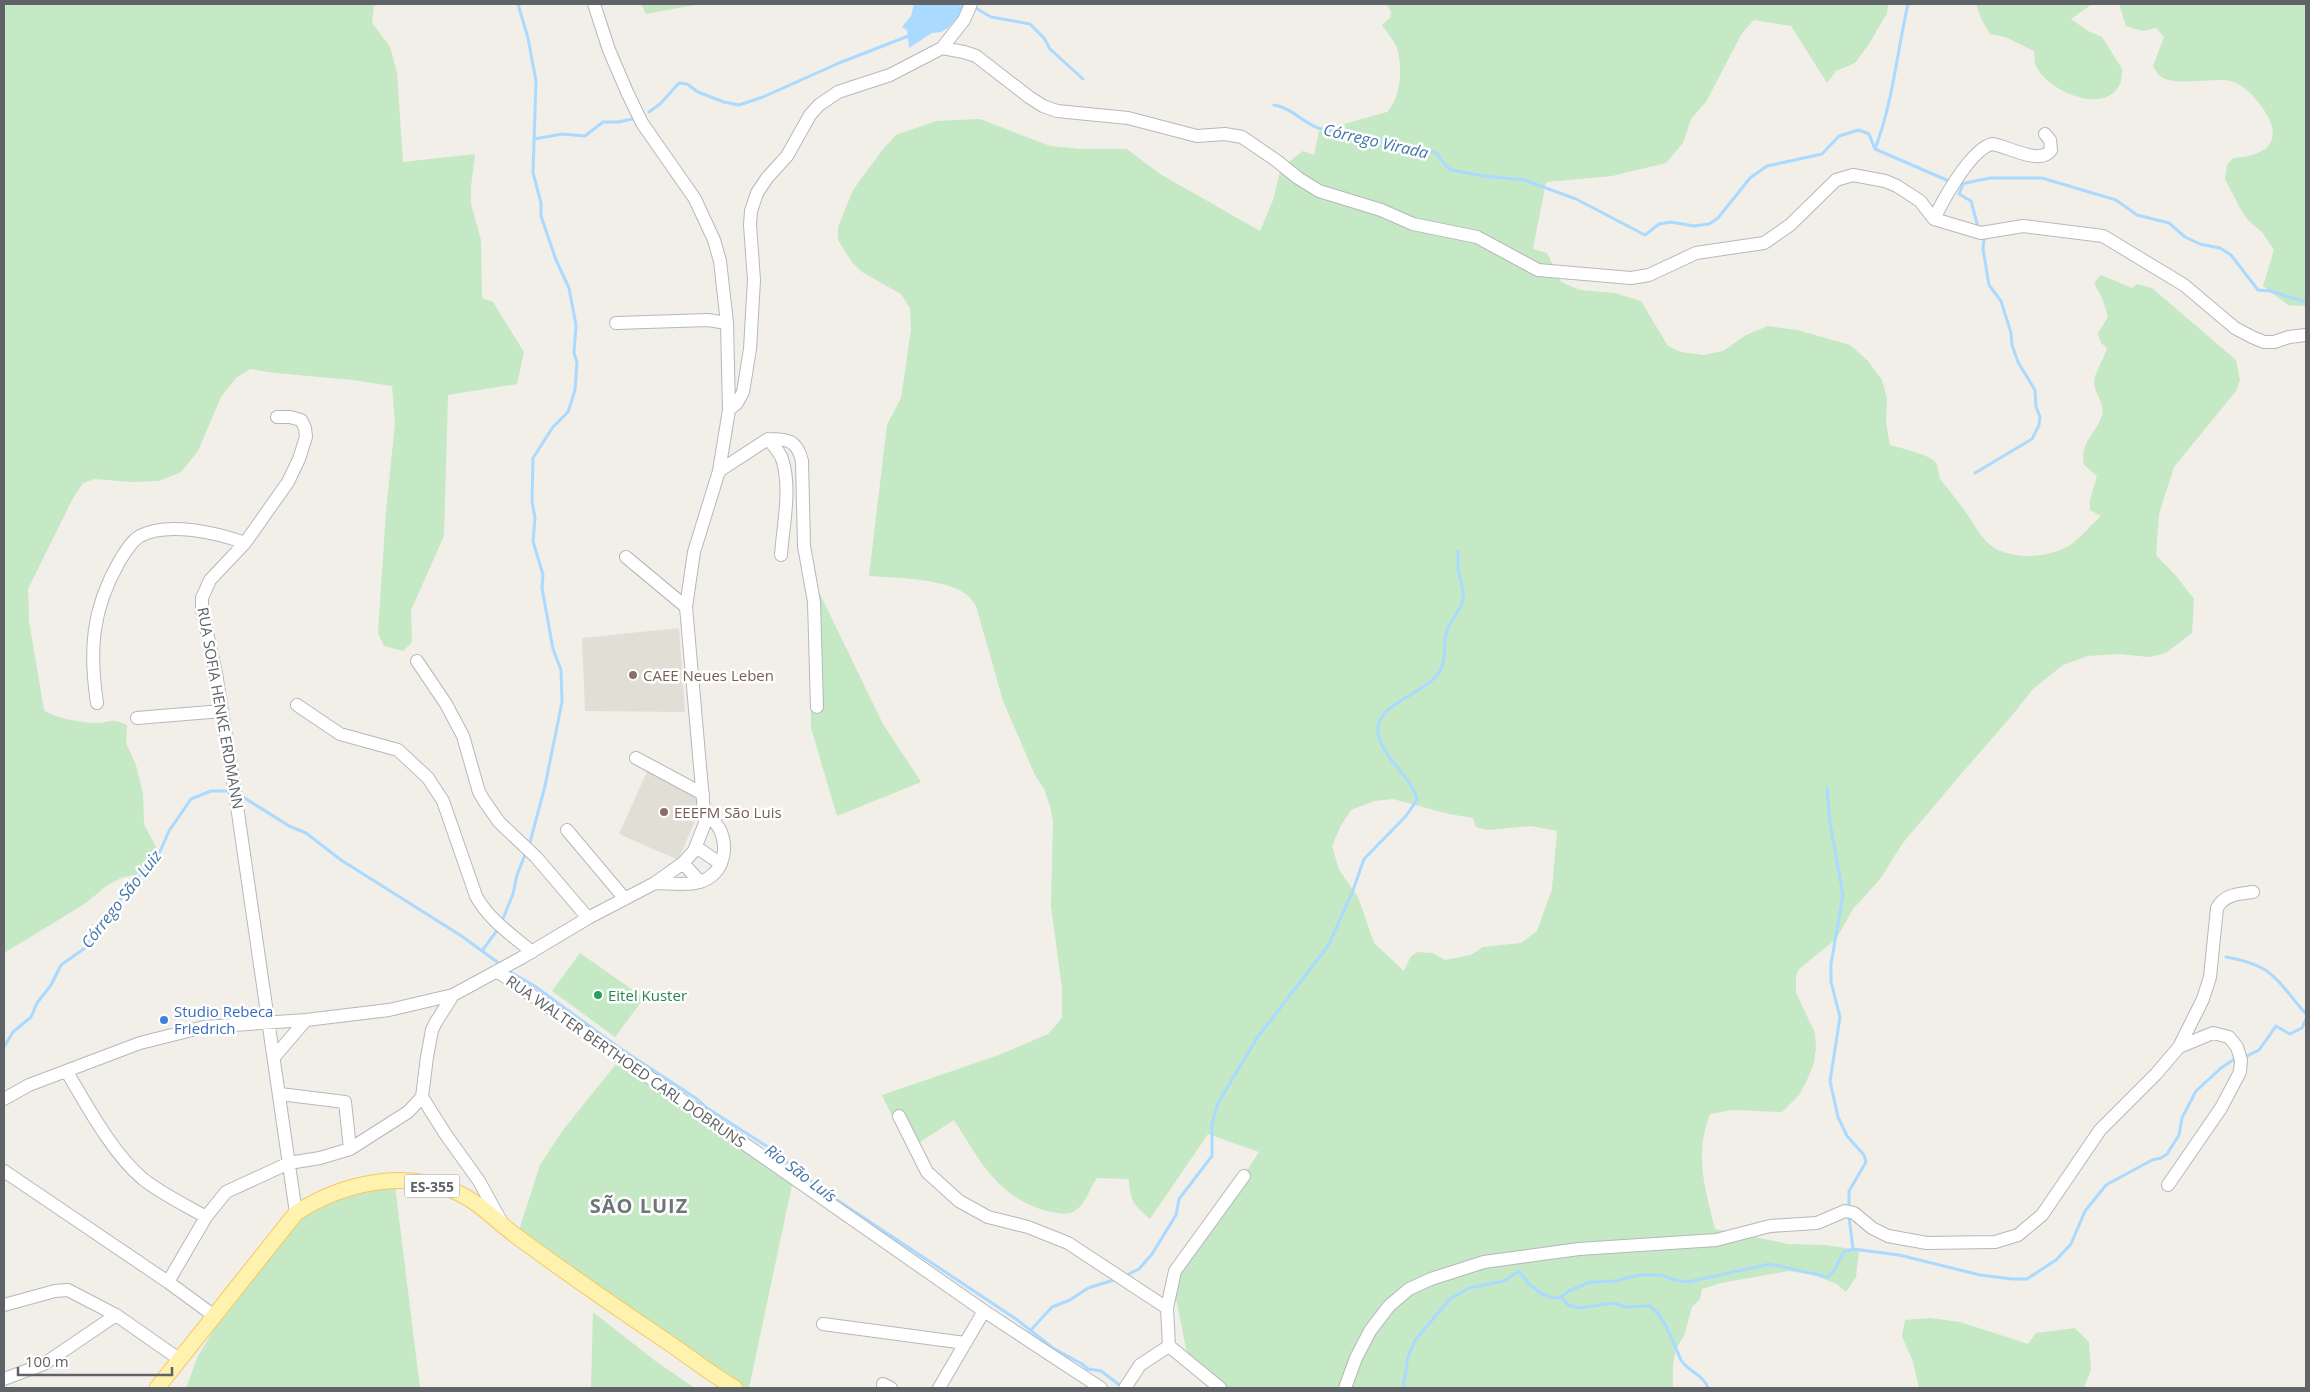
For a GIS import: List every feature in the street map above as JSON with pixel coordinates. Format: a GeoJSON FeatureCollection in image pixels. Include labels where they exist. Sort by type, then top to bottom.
{"type":"FeatureCollection","features":[{"type":"Feature","properties":{"kind":"main road","name":"ES-355"},"geometry":{"type":"LineString","coordinates":[[156,1388],[296,1213],[324,1198],[369,1182],[394,1180],[424,1184],[455,1192],[735,1388]]}},
{"type":"Feature","properties":{"kind":"street"},"geometry":{"type":"LineString","coordinates":[[4,1099],[29,1085],[140,1043],[204,1027],[306,1020],[389,1010],[453,995],[527,955],[588,918],[656,883],[683,863],[696,847],[706,823],[703,809],[686,607],[694,552],[719,471],[729,410],[726,323],[720,261],[706,219],[676,169],[642,123],[609,50],[594,4]]}},
{"type":"Feature","properties":{"kind":"street"},"geometry":{"type":"LineString","coordinates":[[729,410],[737,403],[743,392],[750,349],[754,280],[750,226],[751,211],[758,193],[767,178],[787,156],[810,115],[819,105],[838,92],[890,75],[942,48],[964,20],[971,4]]}},
{"type":"Feature","properties":{"kind":"street"},"geometry":{"type":"LineString","coordinates":[[942,48],[976,56],[1043,106],[1074,114],[1128,118],[1197,136],[1225,134],[1242,137],[1319,191],[1381,210],[1413,224],[1478,237],[1538,270],[1632,278],[1649,275],[1696,253],[1764,243],[1790,225],[1826,188],[1845,176],[1862,176],[1897,186],[1920,201],[1934,219],[1980,233],[2023,226],[2103,236],[2184,285],[2235,328],[2252,337],[2264,342],[2274,342],[2306,335]]}},
{"type":"Feature","properties":{"kind":"street"},"geometry":{"type":"LineString","coordinates":[[1934,219],[1951,188],[1982,150],[1992,144],[2033,156],[2044,156],[2049,153],[2051,145],[2045,134]]}},
{"type":"Feature","properties":{"kind":"street"},"geometry":{"type":"LineString","coordinates":[[616,323],[708,320],[726,323]]}},
{"type":"Feature","properties":{"kind":"street","name":"RUA SOFIA HENKE ERDMANN"},"geometry":{"type":"LineString","coordinates":[[277,417],[290,417],[300,420],[305,428],[306,437],[299,458],[288,482],[245,543],[210,580],[202,598],[202,610],[238,806],[296,1213]]}},
{"type":"Feature","properties":{"kind":"street"},"geometry":{"type":"LineString","coordinates":[[719,471],[768,439],[779,439],[795,444],[800,450],[802,461],[804,546],[814,602],[817,707]]}},
{"type":"Feature","properties":{"kind":"street"},"geometry":{"type":"LineString","coordinates":[[768,439],[780,453],[785,472],[781,555]]}},
{"type":"Feature","properties":{"kind":"street"},"geometry":{"type":"LineString","coordinates":[[97,703],[92,671],[93,637],[99,605],[109,579],[132,542],[148,533],[186,530],[210,532],[245,543]]}},
{"type":"Feature","properties":{"kind":"street"},"geometry":{"type":"LineString","coordinates":[[626,557],[686,607]]}},
{"type":"Feature","properties":{"kind":"street"},"geometry":{"type":"LineString","coordinates":[[417,661],[446,704],[463,736],[479,792],[484,802],[499,822],[536,856],[588,918]]}},
{"type":"Feature","properties":{"kind":"street"},"geometry":{"type":"LineString","coordinates":[[297,704],[340,734],[398,750],[428,778],[443,801],[476,896],[495,922],[510,933],[527,955]]}},
{"type":"Feature","properties":{"kind":"street"},"geometry":{"type":"LineString","coordinates":[[136,718],[222,711]]}},
{"type":"Feature","properties":{"kind":"street"},"geometry":{"type":"LineString","coordinates":[[636,758],[703,794]]}},
{"type":"Feature","properties":{"kind":"street"},"geometry":{"type":"LineString","coordinates":[[656,883],[700,882],[715,873],[721,864],[724,858],[724,846],[721,831],[703,809]]}},
{"type":"Feature","properties":{"kind":"street"},"geometry":{"type":"LineString","coordinates":[[567,830],[624,899]]}},
{"type":"Feature","properties":{"kind":"street"},"geometry":{"type":"LineString","coordinates":[[696,847],[721,864]]}},
{"type":"Feature","properties":{"kind":"street"},"geometry":{"type":"LineString","coordinates":[[683,863],[700,882]]}},
{"type":"Feature","properties":{"kind":"street"},"geometry":{"type":"LineString","coordinates":[[1345,1388],[1356,1358],[1370,1331],[1389,1306],[1409,1289],[1431,1279],[1484,1262],[1579,1249],[1716,1240],[1770,1226],[1817,1223],[1845,1211],[1854,1213],[1872,1228],[1888,1236],[1928,1243],[1996,1242],[2018,1235],[2042,1215],[2100,1130],[2156,1074],[2179,1047],[2203,999],[2210,977],[2218,908],[2221,902],[2228,896],[2253,892]]}},
{"type":"Feature","properties":{"kind":"street","name":"RUA WALTER BERTHOED CARL DOBRUNS"},"geometry":{"type":"LineString","coordinates":[[498,971],[984,1311],[1101,1388]]}},
{"type":"Feature","properties":{"kind":"street"},"geometry":{"type":"LineString","coordinates":[[168,1282],[206,1217],[226,1192],[289,1163],[320,1158],[350,1149],[408,1112],[422,1097],[432,1030],[453,995]]}},
{"type":"Feature","properties":{"kind":"street"},"geometry":{"type":"LineString","coordinates":[[275,1056],[306,1020]]}},
{"type":"Feature","properties":{"kind":"street"},"geometry":{"type":"LineString","coordinates":[[2168,1185],[2221,1108],[2240,1072],[2241,1060],[2237,1047],[2229,1037],[2213,1033],[2179,1047]]}},
{"type":"Feature","properties":{"kind":"street"},"geometry":{"type":"LineString","coordinates":[[67,1072],[96,1120],[128,1164],[143,1179],[206,1217]]}},
{"type":"Feature","properties":{"kind":"street"},"geometry":{"type":"LineString","coordinates":[[280,1094],[345,1102],[350,1149]]}},
{"type":"Feature","properties":{"kind":"street"},"geometry":{"type":"LineString","coordinates":[[422,1097],[479,1181],[506,1229]]}},
{"type":"Feature","properties":{"kind":"street"},"geometry":{"type":"LineString","coordinates":[[899,1116],[927,1172],[959,1200],[988,1217],[1028,1227],[1068,1242],[1167,1308]]}},
{"type":"Feature","properties":{"kind":"street"},"geometry":{"type":"LineString","coordinates":[[4,1171],[168,1282],[213,1315]]}},
{"type":"Feature","properties":{"kind":"street"},"geometry":{"type":"LineString","coordinates":[[1220,1388],[1169,1346],[1167,1308],[1175,1271],[1244,1176]]}},
{"type":"Feature","properties":{"kind":"street"},"geometry":{"type":"LineString","coordinates":[[4,1305],[54,1291],[68,1290],[116,1315],[180,1359]]}},
{"type":"Feature","properties":{"kind":"street"},"geometry":{"type":"LineString","coordinates":[[939,1388],[984,1311]]}},
{"type":"Feature","properties":{"kind":"street"},"geometry":{"type":"LineString","coordinates":[[4,1379],[44,1364],[116,1315]]}},
{"type":"Feature","properties":{"kind":"street"},"geometry":{"type":"LineString","coordinates":[[823,1324],[965,1343]]}},
{"type":"Feature","properties":{"kind":"street"},"geometry":{"type":"LineString","coordinates":[[1125,1387],[1140,1365],[1169,1346]]}},
{"type":"Feature","properties":{"kind":"shaded area","name":"CAEE Neues Leben"},"geometry":{"type":"Polygon","coordinates":[[[679,628],[685,712],[585,711],[582,638],[679,628]]]}},
{"type":"Feature","properties":{"kind":"shaded area","name":"EEEFM São Luis"},"geometry":{"type":"Polygon","coordinates":[[[650,765],[708,791],[678,860],[619,834],[650,765]]]}},
{"type":"Feature","properties":{"kind":"green space"},"geometry":{"type":"Polygon","coordinates":[[[4,4],[381,4],[374,6],[372,23],[390,47],[397,73],[403,162],[475,154],[471,204],[481,240],[482,298],[493,302],[524,352],[517,384],[448,395],[444,536],[411,610],[412,642],[403,651],[384,646],[378,633],[386,512],[395,423],[392,386],[250,369],[236,378],[221,397],[198,451],[181,472],[159,481],[131,482],[95,479],[83,483],[73,498],[28,589],[29,621],[44,710],[75,721],[99,723],[112,721],[127,725],[126,743],[136,765],[143,794],[144,824],[156,847],[152,864],[136,875],[123,877],[106,886],[86,903],[4,953],[4,4]]]}},
{"type":"Feature","properties":{"kind":"green space"},"geometry":{"type":"Polygon","coordinates":[[[641,4],[700,4],[646,14],[641,4]]]}},
{"type":"Feature","properties":{"kind":"green space"},"geometry":{"type":"Polygon","coordinates":[[[1386,4],[1888,4],[1887,13],[1869,44],[1855,63],[1836,71],[1827,83],[1791,26],[1754,20],[1742,33],[1706,102],[1691,119],[1683,143],[1666,163],[1612,176],[1546,182],[1533,249],[1547,253],[1561,282],[1580,290],[1615,293],[1641,301],[1668,346],[1681,352],[1704,355],[1723,351],[1746,335],[1768,326],[1797,330],[1850,345],[1868,361],[1882,380],[1887,398],[1886,423],[1890,445],[1913,451],[1935,462],[1941,480],[1982,536],[1993,547],[2002,551],[2022,556],[2044,555],[2055,552],[2073,543],[2101,516],[2090,510],[2090,500],[2097,476],[2084,465],[2083,457],[2088,440],[2098,425],[2102,413],[2094,381],[2107,348],[2101,343],[2098,333],[2108,317],[2103,300],[2094,283],[2101,275],[2132,288],[2137,284],[2152,288],[2236,360],[2240,380],[2236,391],[2174,467],[2159,514],[2156,555],[2177,577],[2194,599],[2192,633],[2166,653],[2149,657],[2119,654],[2088,656],[2063,665],[2033,689],[1902,844],[1881,878],[1853,909],[1836,939],[1799,969],[1796,976],[1796,993],[1815,1033],[1816,1048],[1814,1063],[1799,1095],[1782,1112],[1732,1110],[1710,1114],[1705,1129],[1702,1158],[1705,1186],[1715,1229],[1788,1244],[1825,1245],[1859,1250],[1856,1277],[1846,1292],[1837,1284],[1814,1275],[1789,1271],[1721,1283],[1702,1289],[1700,1299],[1692,1307],[1684,1336],[1676,1349],[1673,1365],[1673,1388],[1217,1388],[1189,1364],[1174,1288],[1180,1255],[1229,1198],[1259,1152],[1208,1134],[1150,1219],[1134,1202],[1130,1192],[1129,1179],[1097,1178],[1084,1201],[1077,1209],[1066,1214],[1058,1213],[1043,1210],[1027,1203],[1001,1185],[981,1162],[954,1120],[908,1150],[882,1095],[999,1055],[1048,1034],[1062,1018],[1062,988],[1051,906],[1053,821],[1050,806],[1003,701],[976,606],[966,594],[945,585],[906,578],[869,576],[887,425],[901,398],[911,330],[910,308],[901,294],[862,272],[852,262],[838,240],[838,227],[853,190],[883,149],[896,135],[936,121],[980,119],[1050,146],[1082,149],[1127,149],[1160,174],[1260,231],[1273,200],[1281,168],[1303,151],[1314,155],[1319,131],[1387,112],[1392,106],[1400,82],[1400,64],[1396,45],[1382,25],[1390,18],[1391,11],[1386,4]],[[1393,799],[1374,801],[1351,810],[1340,827],[1332,846],[1339,870],[1358,897],[1374,943],[1404,971],[1411,956],[1417,952],[1432,953],[1445,960],[1471,955],[1483,947],[1521,943],[1537,931],[1552,889],[1557,831],[1531,826],[1487,830],[1476,827],[1473,818],[1449,814],[1393,799]]]}},
{"type":"Feature","properties":{"kind":"green space"},"geometry":{"type":"Polygon","coordinates":[[[1976,4],[2092,4],[2071,19],[2088,31],[2102,37],[2122,69],[2120,84],[2112,94],[2102,98],[2089,99],[2063,91],[2042,75],[2035,64],[2034,51],[2005,37],[1990,34],[1976,4]]]}},
{"type":"Feature","properties":{"kind":"green space"},"geometry":{"type":"Polygon","coordinates":[[[2119,4],[2306,4],[2306,306],[2288,305],[2263,286],[2274,250],[2262,232],[2248,220],[2241,210],[2225,179],[2227,165],[2233,158],[2258,153],[2271,142],[2273,134],[2266,114],[2250,93],[2235,82],[2223,80],[2183,82],[2165,79],[2159,75],[2153,66],[2164,37],[2156,28],[2143,31],[2126,26],[2119,4]]]}},
{"type":"Feature","properties":{"kind":"green space"},"geometry":{"type":"Polygon","coordinates":[[[816,586],[883,724],[921,782],[837,816],[811,728],[810,655],[816,586]]]}},
{"type":"Feature","properties":{"kind":"green space","name":"Eitel Kuster"},"geometry":{"type":"Polygon","coordinates":[[[580,953],[644,998],[615,1037],[552,991],[580,953]]]}},
{"type":"Feature","properties":{"kind":"green space"},"geometry":{"type":"Polygon","coordinates":[[[617,1063],[792,1185],[749,1388],[724,1388],[519,1230],[540,1165],[563,1130],[617,1063]]]}},
{"type":"Feature","properties":{"kind":"green space"},"geometry":{"type":"Polygon","coordinates":[[[395,1186],[420,1388],[186,1388],[198,1356],[227,1300],[278,1234],[318,1201],[395,1186]]]}},
{"type":"Feature","properties":{"kind":"green space"},"geometry":{"type":"Polygon","coordinates":[[[593,1312],[658,1363],[695,1388],[591,1388],[593,1312]]]}},
{"type":"Feature","properties":{"kind":"green space"},"geometry":{"type":"Polygon","coordinates":[[[1930,1318],[1960,1322],[2028,1344],[2036,1333],[2075,1328],[2089,1342],[2091,1370],[2084,1388],[1919,1388],[1913,1362],[1902,1336],[1905,1320],[1930,1318]]]}},
{"type":"Feature","properties":{"kind":"water"},"geometry":{"type":"Polygon","coordinates":[[[914,4],[965,4],[963,11],[948,28],[941,32],[932,33],[909,48],[907,30],[902,27],[911,16],[914,4]]]}},
{"type":"Feature","properties":{"kind":"waterway"},"geometry":{"type":"LineString","coordinates":[[518,4],[528,38],[536,81],[533,173],[541,203],[541,216],[556,260],[569,288],[576,325],[574,353],[577,362],[575,390],[568,412],[553,427],[533,458],[532,501],[535,518],[533,541],[543,575],[542,588],[553,649],[561,670],[562,702],[545,786],[529,846]]}},
{"type":"Feature","properties":{"kind":"waterway"},"geometry":{"type":"LineString","coordinates":[[1875,149],[1886,113],[1908,4]]}},
{"type":"Feature","properties":{"kind":"waterway"},"geometry":{"type":"LineString","coordinates":[[974,7],[991,17],[1030,24],[1044,38],[1050,49],[1083,79]]}},
{"type":"Feature","properties":{"kind":"waterway"},"geometry":{"type":"LineString","coordinates":[[649,112],[660,104],[679,83],[687,84],[698,92],[724,102],[739,105],[763,97],[839,63],[911,35]]}},
{"type":"Feature","properties":{"kind":"waterway","name":"Córrego Virada"},"geometry":{"type":"LineString","coordinates":[[1274,105],[1292,112],[1318,128],[1398,146],[1431,151],[1436,153],[1451,170],[1524,180],[1576,199],[1645,235],[1659,224],[1671,222],[1694,226],[1709,224],[1718,218],[1750,178],[1767,166],[1822,154],[1839,136],[1859,130],[1869,134],[1875,149],[1949,181]]}},
{"type":"Feature","properties":{"kind":"waterway"},"geometry":{"type":"LineString","coordinates":[[534,139],[562,134],[585,136],[603,122],[633,119]]}},
{"type":"Feature","properties":{"kind":"waterway","name":"Córrego Virada"},"geometry":{"type":"LineString","coordinates":[[1961,184],[1990,178],[2042,178],[2116,200],[2137,215],[2169,223],[2185,237],[2200,244],[2220,248],[2231,255],[2258,290],[2270,291],[2306,302]]}},
{"type":"Feature","properties":{"kind":"waterway"},"geometry":{"type":"LineString","coordinates":[[1963,184],[1959,194],[1971,201],[1978,227]]}},
{"type":"Feature","properties":{"kind":"waterway"},"geometry":{"type":"LineString","coordinates":[[1975,473],[2032,439],[2039,425],[2040,417],[2036,407],[2035,390],[2018,362],[2001,301],[1989,285],[1983,249],[1984,239]]}},
{"type":"Feature","properties":{"kind":"waterway"},"geometry":{"type":"LineString","coordinates":[[1125,1276],[1139,1269],[1152,1254],[1176,1215],[1179,1199],[1212,1156],[1212,1124],[1218,1103],[1257,1038],[1328,946],[1352,893],[1364,859],[1406,816],[1417,800],[1408,781],[1382,746],[1378,726],[1381,718],[1387,711],[1426,685],[1440,671],[1448,629],[1463,600],[1463,589],[1458,570],[1458,551]]}},
{"type":"Feature","properties":{"kind":"waterway"},"geometry":{"type":"LineString","coordinates":[[1827,788],[1830,823],[1843,895],[1831,964],[1831,982],[1840,1017],[1830,1081],[1838,1117],[1847,1136],[1864,1155],[1866,1162],[1849,1191],[1849,1206]]}},
{"type":"Feature","properties":{"kind":"waterway","name":"Córrego São Luiz"},"geometry":{"type":"LineString","coordinates":[[4,1047],[13,1032],[31,1017],[37,1003],[51,985],[61,965],[85,948],[127,890],[158,856],[169,831],[191,799],[211,791],[232,791]]}},
{"type":"Feature","properties":{"kind":"waterway","name":"Córrego São Luiz"},"geometry":{"type":"LineString","coordinates":[[240,795],[289,826],[306,833],[341,860],[460,935],[500,964]]}},
{"type":"Feature","properties":{"kind":"waterway"},"geometry":{"type":"LineString","coordinates":[[502,921],[513,894],[517,875],[526,852]]}},
{"type":"Feature","properties":{"kind":"waterway"},"geometry":{"type":"LineString","coordinates":[[482,951],[498,929]]}},
{"type":"Feature","properties":{"kind":"waterway"},"geometry":{"type":"LineString","coordinates":[[2226,957],[2255,964],[2273,976],[2306,1014]]}},
{"type":"Feature","properties":{"kind":"waterway","name":"Rio São Luís"},"geometry":{"type":"LineString","coordinates":[[507,970],[536,987],[618,1047],[768,1147],[825,1192],[1016,1319],[1053,1348],[1088,1369],[1101,1371],[1122,1387]]}},
{"type":"Feature","properties":{"kind":"waterway"},"geometry":{"type":"LineString","coordinates":[[2243,1058],[2259,1050],[2276,1026],[2290,1034],[2302,1028],[2306,1019]]}},
{"type":"Feature","properties":{"kind":"waterway"},"geometry":{"type":"LineString","coordinates":[[1403,1388],[1408,1357],[1415,1340],[1450,1299],[1469,1288],[1504,1281],[1519,1271],[1529,1284],[1540,1293],[1553,1298],[1561,1297],[1569,1291],[1590,1282],[1615,1281],[1639,1275],[1661,1275],[1674,1280],[1688,1282],[1770,1264],[1828,1277],[1833,1272],[1844,1252],[1853,1249],[1899,1255],[1980,1275],[2027,1279],[2056,1260],[2071,1244],[2085,1211],[2106,1185],[2167,1154],[2179,1135],[2182,1118],[2196,1091],[2221,1068],[2237,1059]]}},
{"type":"Feature","properties":{"kind":"waterway"},"geometry":{"type":"LineString","coordinates":[[1849,1217],[1853,1249]]}},
{"type":"Feature","properties":{"kind":"waterway"},"geometry":{"type":"LineString","coordinates":[[1030,1331],[1052,1307],[1070,1300],[1088,1288],[1117,1279]]}},
{"type":"Feature","properties":{"kind":"waterway"},"geometry":{"type":"LineString","coordinates":[[1561,1297],[1568,1305],[1579,1308],[1614,1303],[1625,1307],[1650,1306],[1665,1324],[1681,1360],[1703,1380],[1708,1388]]}},
{"type":"Feature","properties":{"kind":"place","name":"CAEE Neues Leben"},"geometry":{"type":"Point","coordinates":[633,675]}},
{"type":"Feature","properties":{"kind":"place","name":"EEEFM São Luis"},"geometry":{"type":"Point","coordinates":[664,812]}},
{"type":"Feature","properties":{"kind":"place","name":"Eitel Kuster"},"geometry":{"type":"Point","coordinates":[598,995]}},
{"type":"Feature","properties":{"kind":"place","name":"Studio Rebeca Friedrich"},"geometry":{"type":"Point","coordinates":[164,1020]}},
{"type":"Feature","properties":{"kind":"district","name":"SÃO LUIZ"},"geometry":{"type":"Point","coordinates":[639,1205]}}]}
